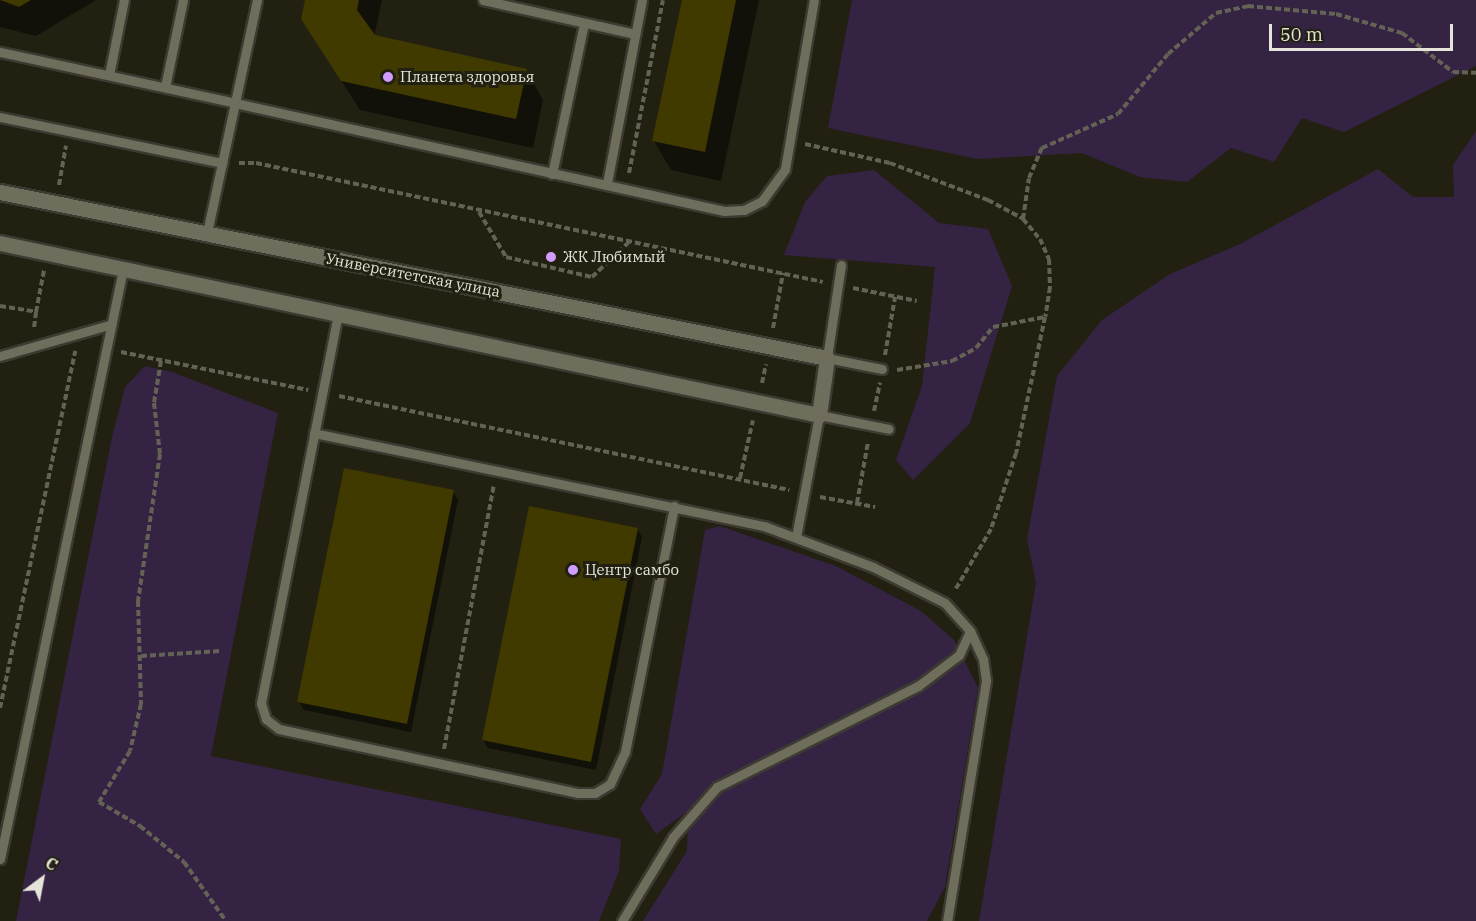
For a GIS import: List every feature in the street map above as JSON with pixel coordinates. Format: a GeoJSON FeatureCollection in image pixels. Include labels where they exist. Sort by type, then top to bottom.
{"type":"FeatureCollection","features":[{"type":"Feature","properties":{"kind":"street","name":"Университетская улица"},"geometry":{"type":"LineString","coordinates":[[0,192],[827,358]]}},
{"type":"Feature","properties":{"kind":"street"},"geometry":{"type":"LineString","coordinates":[[0,243],[819,415],[827,358]]}},
{"type":"Feature","properties":{"kind":"lane"},"geometry":{"type":"LineString","coordinates":[[109,75],[124,0]]}},
{"type":"Feature","properties":{"kind":"lane"},"geometry":{"type":"LineString","coordinates":[[165,87],[183,0]]}},
{"type":"Feature","properties":{"kind":"lane"},"geometry":{"type":"LineString","coordinates":[[207,233],[258,0]]}},
{"type":"Feature","properties":{"kind":"lane"},"geometry":{"type":"LineString","coordinates":[[483,0],[635,34]]}},
{"type":"Feature","properties":{"kind":"lane"},"geometry":{"type":"LineString","coordinates":[[607,183],[642,0]]}},
{"type":"Feature","properties":{"kind":"lane"},"geometry":{"type":"LineString","coordinates":[[0,52],[552,174],[607,183],[724,211],[744,210],[762,201],[785,170],[814,0]]}},
{"type":"Feature","properties":{"kind":"lane"},"geometry":{"type":"LineString","coordinates":[[552,174],[584,24]]}},
{"type":"Feature","properties":{"kind":"lane"},"geometry":{"type":"LineString","coordinates":[[0,117],[222,163]]}},
{"type":"Feature","properties":{"kind":"lane"},"geometry":{"type":"LineString","coordinates":[[841,265],[827,358],[882,369]]}},
{"type":"Feature","properties":{"kind":"lane"},"geometry":{"type":"LineString","coordinates":[[0,859],[108,349],[123,268]]}},
{"type":"Feature","properties":{"kind":"lane"},"geometry":{"type":"LineString","coordinates":[[338,314],[261,703],[266,719],[296,735],[578,793],[595,793],[609,784],[626,752],[674,506]]}},
{"type":"Feature","properties":{"kind":"lane"},"geometry":{"type":"LineString","coordinates":[[0,356],[112,324]]}},
{"type":"Feature","properties":{"kind":"lane"},"geometry":{"type":"LineString","coordinates":[[796,537],[819,415],[889,429]]}},
{"type":"Feature","properties":{"kind":"lane"},"geometry":{"type":"LineString","coordinates":[[314,433],[674,506],[796,537],[873,567],[945,603],[970,631],[983,659],[986,681],[947,921]]}},
{"type":"Feature","properties":{"kind":"lane"},"geometry":{"type":"LineString","coordinates":[[622,921],[673,837],[717,787],[918,686],[959,656],[970,631]]}},
{"type":"Feature","properties":{"kind":"path"},"geometry":{"type":"LineString","coordinates":[[626,188],[663,0]]}},
{"type":"Feature","properties":{"kind":"path"},"geometry":{"type":"LineString","coordinates":[[1023,219],[1029,178],[1042,148],[1118,114],[1168,54],[1216,13],[1248,6],[1336,14],[1402,33],[1453,72],[1476,73]]}},
{"type":"Feature","properties":{"kind":"path"},"geometry":{"type":"LineString","coordinates":[[789,141],[890,163],[988,200],[1023,219],[1040,239],[1049,259],[1050,287],[1046,317],[1016,453],[991,529],[971,567],[945,603]]}},
{"type":"Feature","properties":{"kind":"path"},"geometry":{"type":"LineString","coordinates":[[222,163],[256,164],[917,301]]}},
{"type":"Feature","properties":{"kind":"path"},"geometry":{"type":"LineString","coordinates":[[479,212],[506,257],[592,277],[628,242]]}},
{"type":"Feature","properties":{"kind":"path"},"geometry":{"type":"LineString","coordinates":[[740,478],[770,347],[783,273]]}},
{"type":"Feature","properties":{"kind":"path"},"geometry":{"type":"LineString","coordinates":[[857,503],[896,297]]}},
{"type":"Feature","properties":{"kind":"path"},"geometry":{"type":"LineString","coordinates":[[0,306],[16,310]]}},
{"type":"Feature","properties":{"kind":"path"},"geometry":{"type":"LineString","coordinates":[[882,369],[908,370],[952,362],[976,348],[993,327],[1046,317]]}},
{"type":"Feature","properties":{"kind":"path"},"geometry":{"type":"LineString","coordinates":[[0,708],[77,341],[161,361],[875,507]]}},
{"type":"Feature","properties":{"kind":"path"},"geometry":{"type":"LineString","coordinates":[[161,361],[154,403],[160,454],[138,601],[141,704],[130,751],[99,802],[140,826],[184,862],[206,888],[226,921]]}},
{"type":"Feature","properties":{"kind":"path"},"geometry":{"type":"LineString","coordinates":[[441,765],[496,470]]}},
{"type":"Feature","properties":{"kind":"path"},"geometry":{"type":"LineString","coordinates":[[141,656],[220,651]]}},
{"type":"Feature","properties":{"kind":"shaded area"},"geometry":{"type":"Polygon","coordinates":[[[852,0],[1476,0],[1476,66],[1344,132],[1302,118],[1274,162],[1231,148],[1187,182],[1140,177],[1082,153],[978,159],[828,128],[852,0]]]}},
{"type":"Feature","properties":{"kind":"shaded area"},"geometry":{"type":"Polygon","coordinates":[[[1476,131],[1476,921],[979,921],[1036,583],[1027,539],[1057,376],[1102,320],[1170,274],[1240,244],[1378,169],[1413,197],[1454,197],[1453,165],[1476,131]]]}},
{"type":"Feature","properties":{"kind":"shaded area"},"geometry":{"type":"Polygon","coordinates":[[[874,170],[939,223],[988,229],[1012,286],[970,423],[913,480],[896,460],[922,386],[935,267],[784,255],[805,202],[827,176],[874,170]]]}},
{"type":"Feature","properties":{"kind":"shaded area"},"geometry":{"type":"Polygon","coordinates":[[[145,366],[172,372],[278,413],[211,756],[621,839],[619,871],[599,921],[16,921],[112,437],[125,387],[145,366]]]}},
{"type":"Feature","properties":{"kind":"shaded area"},"geometry":{"type":"Polygon","coordinates":[[[720,526],[836,566],[921,611],[954,640],[978,688],[945,887],[927,921],[643,921],[687,851],[688,811],[656,834],[640,809],[662,774],[705,530],[720,526]]]}},
{"type":"Feature","properties":{"kind":"building"},"geometry":{"type":"Polygon","coordinates":[[[0,0],[31,0],[19,7],[0,0]]]}},
{"type":"Feature","properties":{"kind":"building"},"geometry":{"type":"Polygon","coordinates":[[[305,0],[359,0],[357,10],[375,35],[527,69],[516,119],[341,81],[301,19],[305,0]]]}},
{"type":"Feature","properties":{"kind":"building"},"geometry":{"type":"Polygon","coordinates":[[[682,0],[736,0],[705,152],[652,141],[682,0]]]}},
{"type":"Feature","properties":{"kind":"building"},"geometry":{"type":"Polygon","coordinates":[[[344,468],[454,490],[407,724],[297,702],[344,468]]]}},
{"type":"Feature","properties":{"kind":"building"},"geometry":{"type":"Polygon","coordinates":[[[529,506],[638,528],[591,762],[482,740],[529,506]]]}},
{"type":"Feature","properties":{"kind":"place","name":"Планета здоровья"},"geometry":{"type":"Point","coordinates":[388,77]}},
{"type":"Feature","properties":{"kind":"place","name":"ЖК Любимый"},"geometry":{"type":"Point","coordinates":[551,257]}},
{"type":"Feature","properties":{"kind":"place","name":"Центр самбо"},"geometry":{"type":"Point","coordinates":[573,570]}}]}
